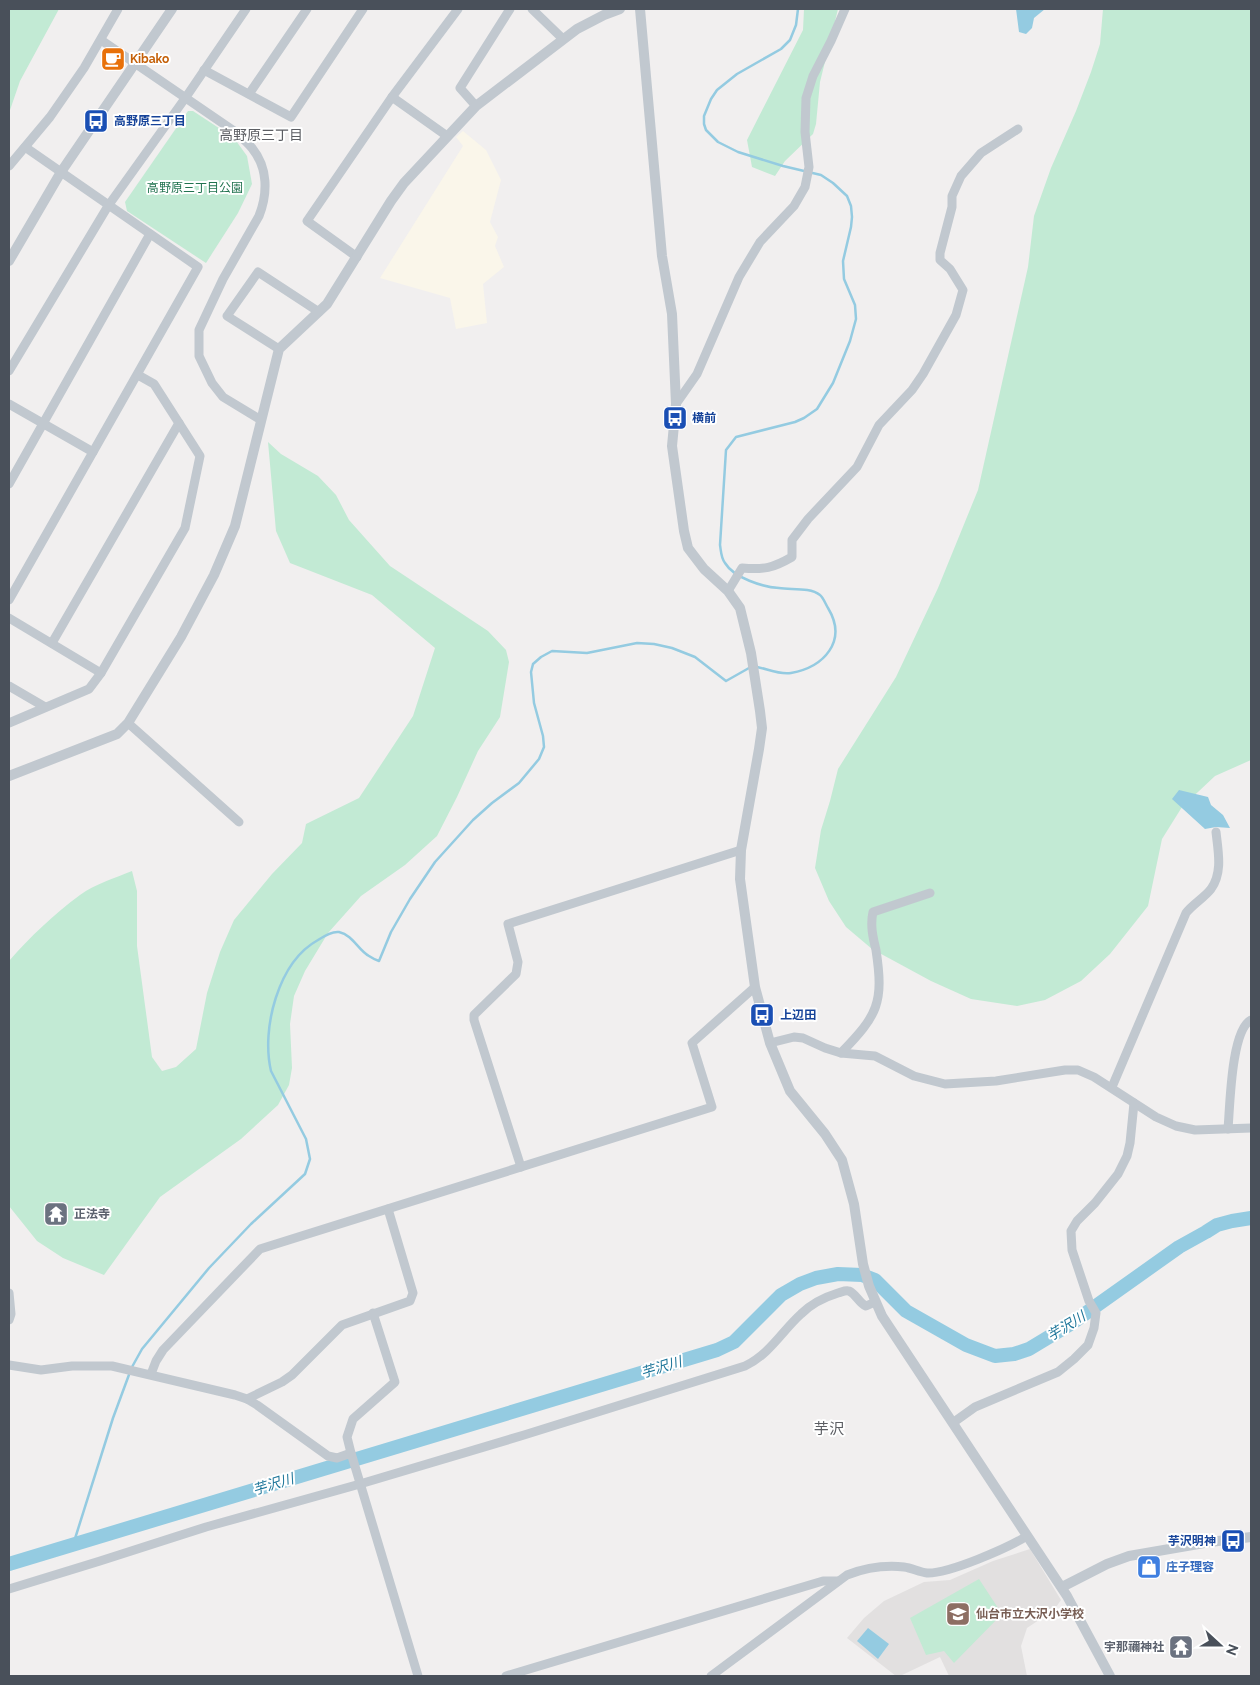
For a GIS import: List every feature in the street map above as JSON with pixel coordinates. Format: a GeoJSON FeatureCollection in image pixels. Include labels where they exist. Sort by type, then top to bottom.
{"type":"FeatureCollection","features":[{"type":"Feature","properties":{"kind":"street"},"geometry":{"type":"LineString","coordinates":[[9,166],[50,117],[84,68],[118,9]]}},
{"type":"Feature","properties":{"kind":"street"},"geometry":{"type":"LineString","coordinates":[[9,260],[61,172],[172,9]]}},
{"type":"Feature","properties":{"kind":"street"},"geometry":{"type":"LineString","coordinates":[[9,371],[108,206],[186,98],[246,9]]}},
{"type":"Feature","properties":{"kind":"street"},"geometry":{"type":"LineString","coordinates":[[249,94],[308,9]]}},
{"type":"Feature","properties":{"kind":"street"},"geometry":{"type":"LineString","coordinates":[[204,70],[291,117],[363,9]]}},
{"type":"Feature","properties":{"kind":"street"},"geometry":{"type":"LineString","coordinates":[[357,257],[308,221],[392,97],[458,9]]}},
{"type":"Feature","properties":{"kind":"street"},"geometry":{"type":"LineString","coordinates":[[476,106],[460,88],[510,9]]}},
{"type":"Feature","properties":{"kind":"street"},"geometry":{"type":"LineString","coordinates":[[532,9],[563,39]]}},
{"type":"Feature","properties":{"kind":"street"},"geometry":{"type":"LineString","coordinates":[[9,776],[117,734],[128,723],[181,637],[214,575],[235,526],[279,349],[327,304],[404,183],[476,106],[577,29],[620,9]]}},
{"type":"Feature","properties":{"kind":"street"},"geometry":{"type":"LineString","coordinates":[[640,9],[662,256],[672,314],[676,404],[672,446],[684,531],[688,548],[704,569],[731,587],[740,608],[752,662],[762,728],[742,850],[740,879],[755,987],[770,1043],[790,1091],[825,1134],[842,1160],[849,1179],[864,1267],[875,1302],[895,1336],[1062,1587],[1110,1676]]}},
{"type":"Feature","properties":{"kind":"street"},"geometry":{"type":"LineString","coordinates":[[676,404],[697,374],[739,277],[760,242],[794,206],[805,187],[809,172],[805,132],[806,98],[813,76],[845,9]]}},
{"type":"Feature","properties":{"kind":"street"},"geometry":{"type":"LineString","coordinates":[[100,40],[234,131],[252,148],[264,170],[266,186],[263,206],[259,216],[223,279],[199,330],[199,356],[212,383],[223,397],[261,420]]}},
{"type":"Feature","properties":{"kind":"street"},"geometry":{"type":"LineString","coordinates":[[392,97],[447,136]]}},
{"type":"Feature","properties":{"kind":"street"},"geometry":{"type":"LineString","coordinates":[[731,587],[742,568],[761,570],[776,566],[792,557],[792,540],[808,519],[857,467],[879,424],[912,390],[923,374],[956,316],[963,290],[950,269],[940,260],[940,253],[952,207],[952,196],[961,176],[981,153],[1018,129]]}},
{"type":"Feature","properties":{"kind":"street"},"geometry":{"type":"LineString","coordinates":[[9,600],[198,267],[25,147]]}},
{"type":"Feature","properties":{"kind":"street"},"geometry":{"type":"LineString","coordinates":[[9,484],[150,234]]}},
{"type":"Feature","properties":{"kind":"street"},"geometry":{"type":"LineString","coordinates":[[279,349],[227,316],[258,272],[319,312]]}},
{"type":"Feature","properties":{"kind":"street"},"geometry":{"type":"LineString","coordinates":[[9,723],[45,706],[89,690],[101,673],[185,528],[200,456],[154,384],[138,375]]}},
{"type":"Feature","properties":{"kind":"street"},"geometry":{"type":"LineString","coordinates":[[9,404],[93,452]]}},
{"type":"Feature","properties":{"kind":"street"},"geometry":{"type":"LineString","coordinates":[[52,643],[179,423]]}},
{"type":"Feature","properties":{"kind":"street"},"geometry":{"type":"LineString","coordinates":[[9,618],[101,673]]}},
{"type":"Feature","properties":{"kind":"street"},"geometry":{"type":"LineString","coordinates":[[9,686],[45,706]]}},
{"type":"Feature","properties":{"kind":"street"},"geometry":{"type":"LineString","coordinates":[[128,723],[239,822]]}},
{"type":"Feature","properties":{"kind":"street"},"geometry":{"type":"LineString","coordinates":[[1112,1087],[1186,913],[1210,890],[1215,881],[1219,869],[1216,832]]}},
{"type":"Feature","properties":{"kind":"street"},"geometry":{"type":"LineString","coordinates":[[521,1167],[474,1020],[474,1015],[516,974],[518,962],[508,924],[742,850]]}},
{"type":"Feature","properties":{"kind":"street"},"geometry":{"type":"LineString","coordinates":[[842,1053],[874,1014],[878,1001],[877,957],[871,924],[873,912],[930,893]]}},
{"type":"Feature","properties":{"kind":"street"},"geometry":{"type":"LineString","coordinates":[[150,1374],[163,1350],[260,1250],[712,1107],[692,1043],[755,987]]}},
{"type":"Feature","properties":{"kind":"street"},"geometry":{"type":"LineString","coordinates":[[1228,1129],[1237,1046],[1242,1029],[1251,1020]]}},
{"type":"Feature","properties":{"kind":"street"},"geometry":{"type":"LineString","coordinates":[[770,1043],[794,1037],[811,1041],[842,1053],[875,1056],[914,1076],[945,1084],[996,1081],[1072,1070],[1085,1072],[1112,1087],[1156,1117],[1181,1128],[1195,1130],[1251,1128]]}},
{"type":"Feature","properties":{"kind":"street"},"geometry":{"type":"LineString","coordinates":[[954,1422],[975,1407],[1058,1372],[1088,1345],[1094,1328],[1096,1313],[1089,1301],[1072,1250],[1071,1231],[1076,1221],[1095,1203],[1118,1174],[1130,1143],[1134,1102]]}},
{"type":"Feature","properties":{"kind":"street"},"geometry":{"type":"LineString","coordinates":[[247,1399],[292,1375],[342,1325],[410,1301],[412,1293],[388,1209]]}},
{"type":"Feature","properties":{"kind":"street"},"geometry":{"type":"LineString","coordinates":[[9,1588],[206,1527],[524,1435],[745,1366],[759,1358],[773,1346],[806,1310],[832,1295],[846,1290],[851,1292],[863,1305],[866,1306],[875,1302]]}},
{"type":"Feature","properties":{"kind":"street"},"geometry":{"type":"LineString","coordinates":[[9,1294],[11,1314],[9,1320]]}},
{"type":"Feature","properties":{"kind":"street"},"geometry":{"type":"LineString","coordinates":[[373,1313],[395,1382],[353,1419],[347,1437],[418,1676]]}},
{"type":"Feature","properties":{"kind":"street"},"geometry":{"type":"LineString","coordinates":[[9,1366],[41,1370],[72,1366],[112,1366],[247,1399],[328,1456],[337,1458],[351,1455]]}},
{"type":"Feature","properties":{"kind":"street"},"geometry":{"type":"LineString","coordinates":[[712,1676],[838,1581],[859,1570],[904,1567],[926,1572],[949,1570],[1017,1543],[1027,1536]]}},
{"type":"Feature","properties":{"kind":"street"},"geometry":{"type":"LineString","coordinates":[[1062,1587],[1107,1564],[1129,1556],[1251,1537]]}},
{"type":"Feature","properties":{"kind":"street"},"geometry":{"type":"LineString","coordinates":[[506,1676],[822,1581],[838,1581]]}},
{"type":"Feature","properties":{"kind":"shaded area"},"geometry":{"type":"Polygon","coordinates":[[[463,131],[486,150],[501,180],[490,222],[498,237],[495,246],[504,267],[483,284],[487,323],[456,329],[450,298],[380,278],[463,146],[456,137],[463,131]]]}},
{"type":"Feature","properties":{"kind":"shaded area","name":"仙台市立大沢小学校"},"geometry":{"type":"Polygon","coordinates":[[[1030,1549],[1061,1600],[1054,1610],[1027,1628],[1021,1646],[1027,1676],[949,1676],[940,1657],[900,1676],[896,1676],[847,1638],[864,1618],[884,1601],[924,1582],[950,1580],[993,1561],[1030,1549]]]}},
{"type":"Feature","properties":{"kind":"green space"},"geometry":{"type":"Polygon","coordinates":[[[9,9],[59,9],[20,81],[9,113],[9,9]]]}},
{"type":"Feature","properties":{"kind":"green space"},"geometry":{"type":"Polygon","coordinates":[[[804,9],[838,9],[820,82],[816,124],[813,134],[785,161],[775,176],[752,167],[747,140],[803,30],[804,9]]]}},
{"type":"Feature","properties":{"kind":"green space"},"geometry":{"type":"Polygon","coordinates":[[[1103,9],[1251,9],[1251,760],[1215,776],[1182,807],[1162,839],[1148,906],[1110,954],[1081,981],[1045,1000],[1017,1006],[971,999],[931,981],[872,949],[846,927],[829,901],[815,868],[821,830],[838,769],[896,677],[938,588],[978,490],[1028,267],[1034,216],[1051,168],[1091,72],[1100,44],[1103,9]]]}},
{"type":"Feature","properties":{"kind":"green space","name":"高野原三丁目公園"},"geometry":{"type":"Polygon","coordinates":[[[188,111],[193,111],[234,138],[247,156],[252,184],[238,213],[206,263],[127,211],[125,202],[188,111]]]}},
{"type":"Feature","properties":{"kind":"green space"},"geometry":{"type":"Polygon","coordinates":[[[268,442],[281,454],[318,476],[336,495],[349,520],[390,566],[488,631],[506,650],[509,662],[500,717],[478,751],[437,836],[405,865],[361,896],[328,933],[305,971],[294,996],[290,1024],[292,1068],[289,1085],[278,1105],[241,1139],[160,1197],[104,1275],[63,1258],[37,1241],[9,1206],[9,961],[43,926],[80,895],[99,884],[132,871],[137,891],[137,946],[152,1057],[162,1071],[176,1067],[196,1049],[207,993],[220,952],[234,920],[272,874],[302,843],[306,824],[359,798],[413,716],[435,648],[372,595],[290,563],[276,531],[268,442]]]}},
{"type":"Feature","properties":{"kind":"green space"},"geometry":{"type":"Polygon","coordinates":[[[979,1579],[1002,1614],[954,1663],[944,1651],[926,1655],[910,1618],[979,1579]]]}},
{"type":"Feature","properties":{"kind":"water"},"geometry":{"type":"Polygon","coordinates":[[[1016,9],[1045,9],[1034,18],[1032,28],[1026,34],[1019,32],[1016,9]]]}},
{"type":"Feature","properties":{"kind":"water"},"geometry":{"type":"Polygon","coordinates":[[[1179,790],[1208,797],[1211,805],[1223,815],[1230,828],[1216,827],[1205,829],[1172,799],[1179,790]]]}},
{"type":"Feature","properties":{"kind":"water"},"geometry":{"type":"Polygon","coordinates":[[[868,1628],[889,1644],[878,1659],[857,1641],[868,1628]]]}},
{"type":"Feature","properties":{"kind":"waterway"},"geometry":{"type":"LineString","coordinates":[[757,667],[774,672],[791,673],[814,665],[829,651],[834,641],[834,620],[822,597],[816,592],[757,584],[735,573],[724,561],[720,545],[726,450],[736,437],[804,418],[817,409],[833,383],[850,341],[856,319],[855,305],[844,279],[843,261],[851,227],[851,206],[847,196],[821,175],[738,152],[718,142],[706,130],[704,116],[717,90],[737,74],[781,49],[790,40],[796,25],[798,9]]}},
{"type":"Feature","properties":{"kind":"waterway"},"geometry":{"type":"LineString","coordinates":[[132,1367],[142,1349],[209,1268],[251,1224],[305,1174],[310,1159],[306,1139],[271,1071],[269,1054],[268,1036],[271,1017],[283,980],[292,964],[304,950],[334,932],[348,936],[365,953],[379,961],[391,932],[435,862],[473,820],[519,783],[539,759],[544,747],[534,703],[531,672],[533,664],[552,651],[587,653],[637,643],[672,648],[695,657],[726,681],[749,668]]}},
{"type":"Feature","properties":{"kind":"waterway","name":"芋沢川"},"geometry":{"type":"LineString","coordinates":[[9,1564],[717,1350],[734,1342],[781,1295],[800,1284],[816,1278],[838,1274],[862,1275],[875,1280],[906,1311],[966,1345],[995,1356],[1014,1354],[1029,1349],[1072,1323],[1179,1247],[1217,1225],[1251,1218]]}},
{"type":"Feature","properties":{"kind":"waterway"},"geometry":{"type":"LineString","coordinates":[[73,1545],[113,1418],[130,1372]]}},
{"type":"Feature","properties":{"kind":"place","name":"Kibako"},"geometry":{"type":"Point","coordinates":[113,59]}},
{"type":"Feature","properties":{"kind":"place","name":"高野原三丁目"},"geometry":{"type":"Point","coordinates":[96,121]}},
{"type":"Feature","properties":{"kind":"place","name":"横前"},"geometry":{"type":"Point","coordinates":[675,418]}},
{"type":"Feature","properties":{"kind":"place","name":"上辺田"},"geometry":{"type":"Point","coordinates":[762,1015]}},
{"type":"Feature","properties":{"kind":"place","name":"正法寺"},"geometry":{"type":"Point","coordinates":[56,1214]}},
{"type":"Feature","properties":{"kind":"place","name":"芋沢明神"},"geometry":{"type":"Point","coordinates":[1233,1541]}},
{"type":"Feature","properties":{"kind":"place","name":"庄子理容"},"geometry":{"type":"Point","coordinates":[1149,1567]}},
{"type":"Feature","properties":{"kind":"place","name":"仙台市立大沢小学校"},"geometry":{"type":"Point","coordinates":[958,1614]}},
{"type":"Feature","properties":{"kind":"place","name":"宇那禰神社"},"geometry":{"type":"Point","coordinates":[1181,1647]}},
{"type":"Feature","properties":{"kind":"district","name":"高野原三丁目"},"geometry":{"type":"Point","coordinates":[261,135]}},
{"type":"Feature","properties":{"kind":"district","name":"芋沢"},"geometry":{"type":"Point","coordinates":[829,1429]}}]}
